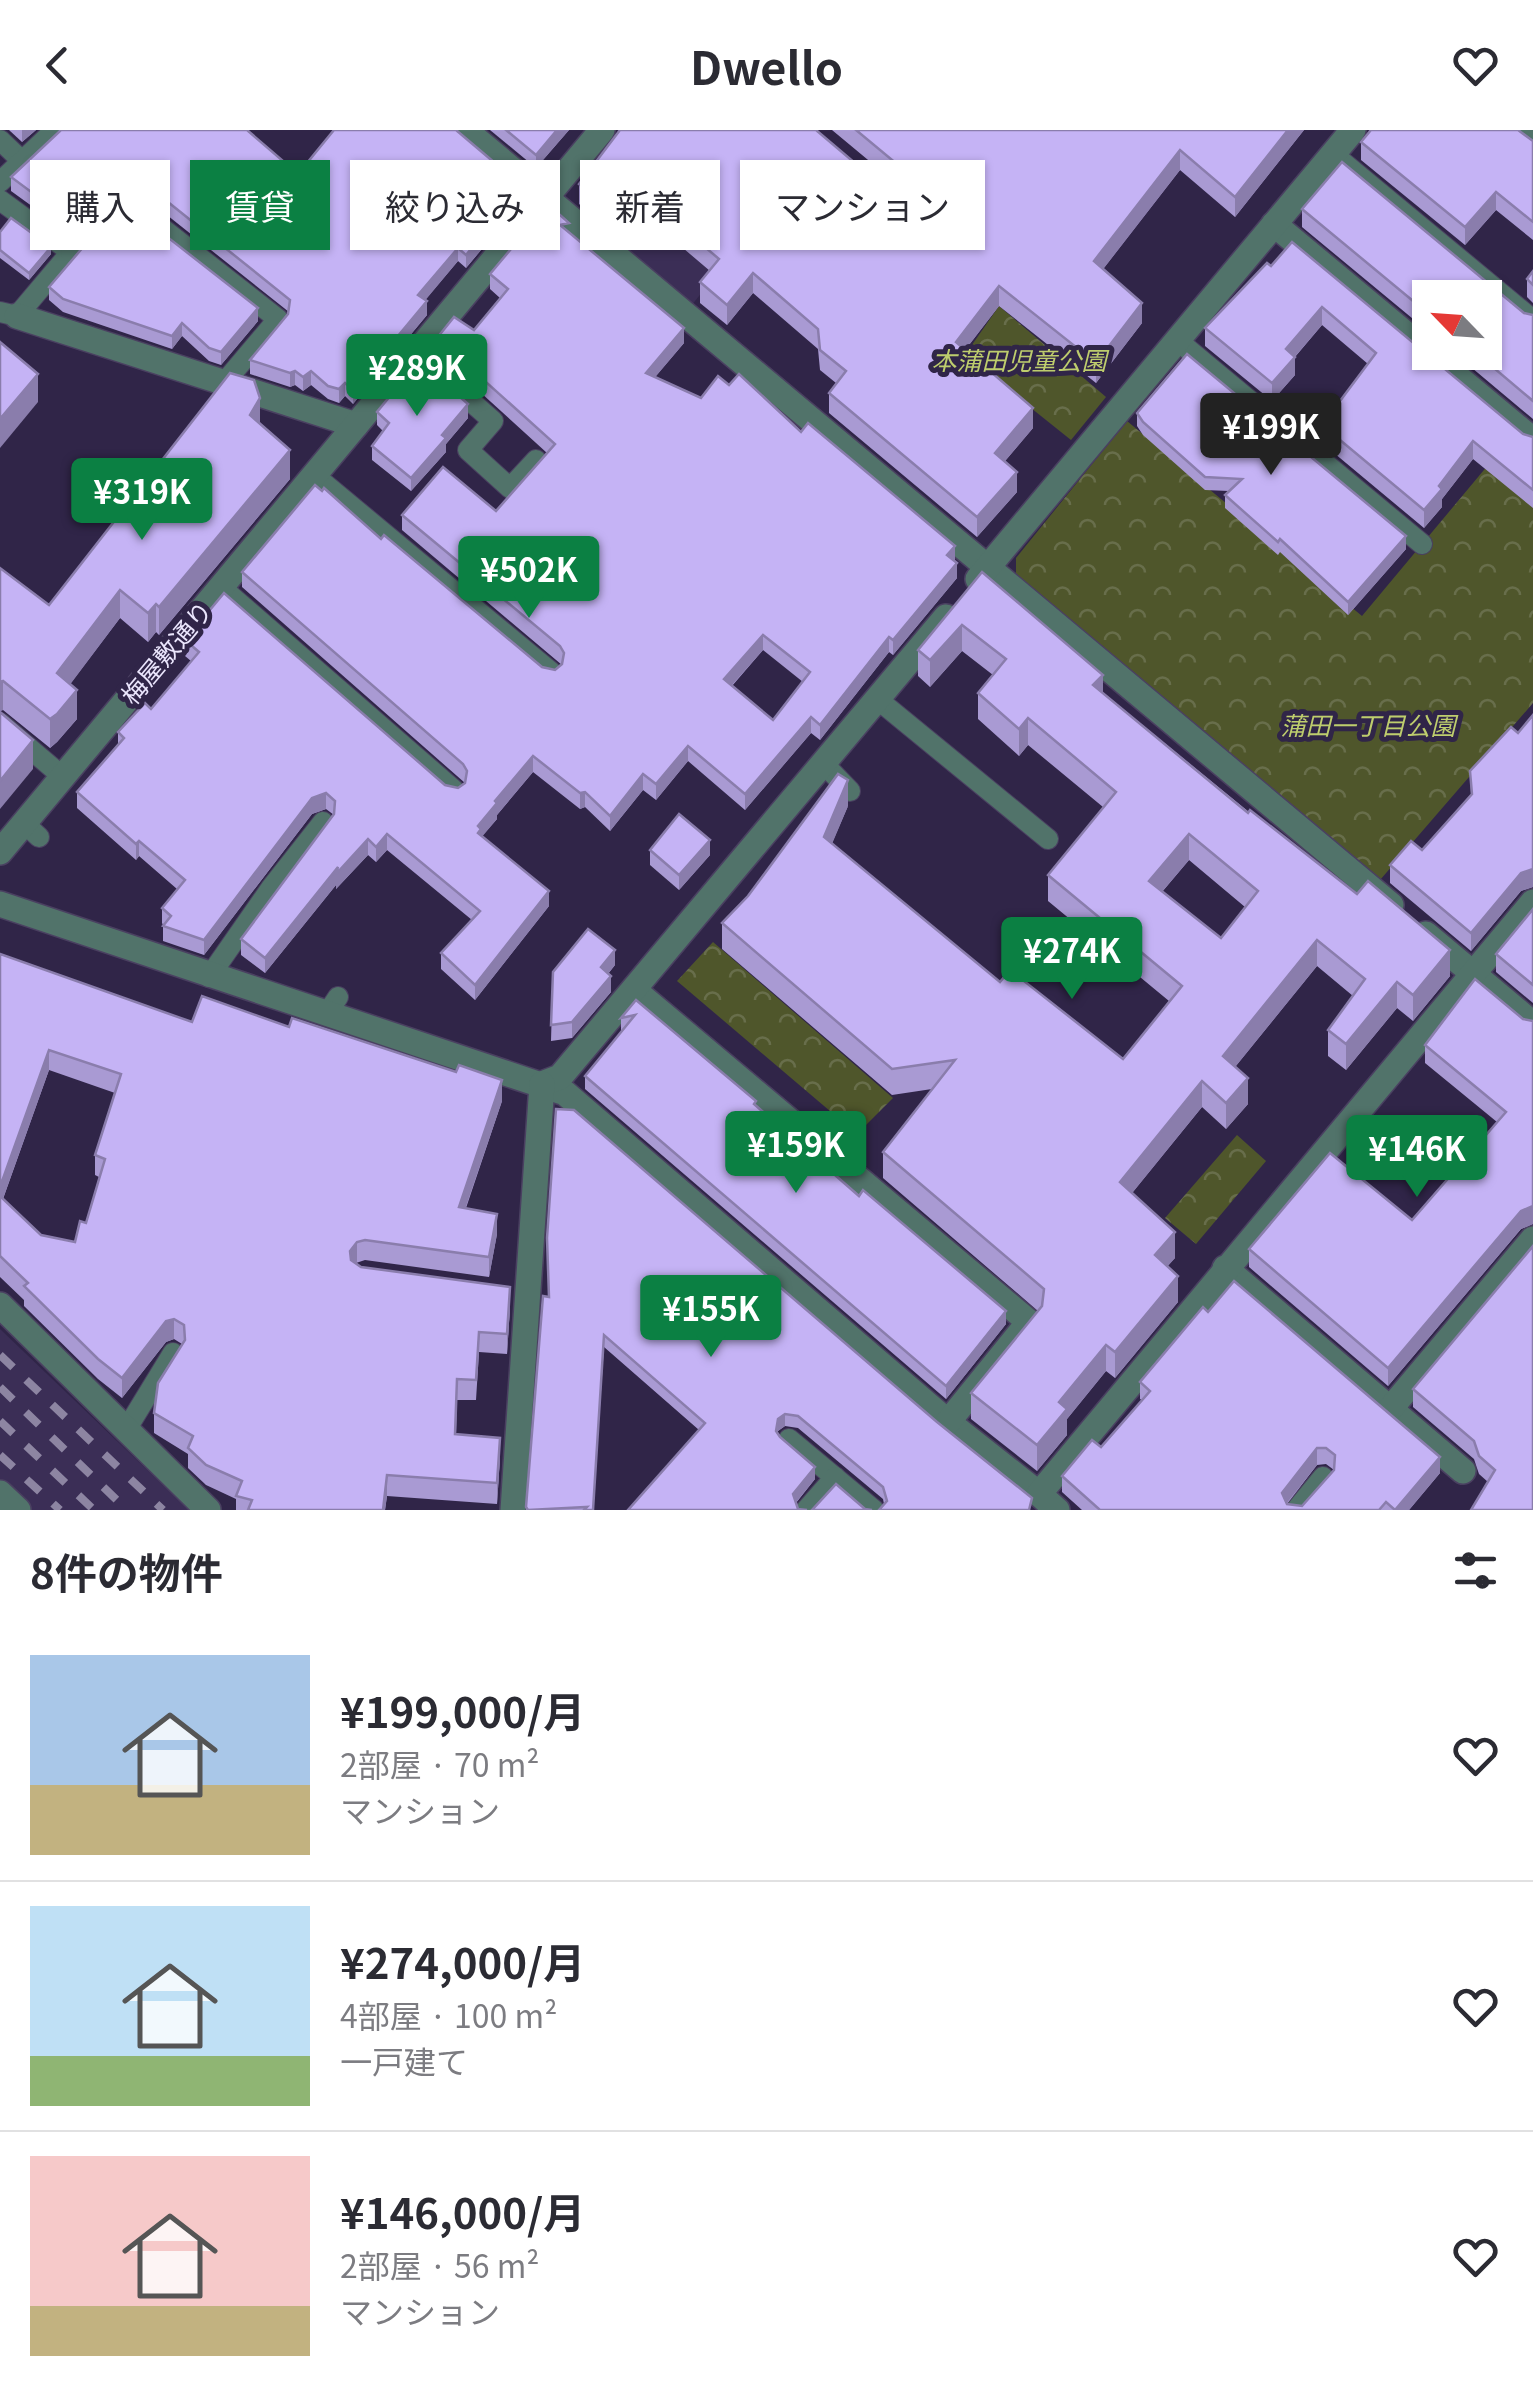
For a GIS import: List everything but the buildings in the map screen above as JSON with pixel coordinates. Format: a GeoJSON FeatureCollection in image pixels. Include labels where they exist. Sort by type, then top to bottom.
{"type":"FeatureCollection","features":[{"type":"Feature","properties":{"kind":"street"},"geometry":{"type":"LineString","coordinates":[[465,130],[501,160]]}},
{"type":"Feature","properties":{"kind":"street","name":"梅屋敷通り"},"geometry":{"type":"LineString","coordinates":[[560,181],[602,130]]}},
{"type":"Feature","properties":{"kind":"street"},"geometry":{"type":"LineString","coordinates":[[542,1084],[560,1077],[634,990],[1353,130]]}},
{"type":"Feature","properties":{"kind":"street"},"geometry":{"type":"LineString","coordinates":[[560,210],[1533,1024]]}},
{"type":"Feature","properties":{"kind":"street"},"geometry":{"type":"LineString","coordinates":[[1274,224],[1533,440]]}},
{"type":"Feature","properties":{"kind":"street","name":"梅屋敷通り"},"geometry":{"type":"LineString","coordinates":[[0,852],[32,830],[63,776],[502,250]]}},
{"type":"Feature","properties":{"kind":"street"},"geometry":{"type":"LineString","coordinates":[[8,314],[356,425]]}},
{"type":"Feature","properties":{"kind":"street"},"geometry":{"type":"LineString","coordinates":[[0,904],[208,977],[332,1006],[542,1084],[571,1099],[948,1422],[1048,1502],[1225,1268],[1394,1073],[1533,902]]}},
{"type":"Feature","properties":{"kind":"street"},"geometry":{"type":"LineString","coordinates":[[634,990],[1029,1322],[948,1422]]}},
{"type":"Feature","properties":{"kind":"street"},"geometry":{"type":"LineString","coordinates":[[513,1510],[518,1295],[542,1084]]}},
{"type":"Feature","properties":{"kind":"street"},"geometry":{"type":"LineString","coordinates":[[1391,1408],[1533,1239]]}},
{"type":"Feature","properties":{"kind":"street"},"geometry":{"type":"LineString","coordinates":[[1225,1268],[1463,1471]]}},
{"type":"Feature","properties":{"kind":"street"},"geometry":{"type":"LineString","coordinates":[[0,1306],[208,1510]]}},
{"type":"Feature","properties":{"kind":"street"},"geometry":{"type":"LineString","coordinates":[[0,1493],[18,1510]]}},
{"type":"Feature","properties":{"kind":"lane"},"geometry":{"type":"LineString","coordinates":[[0,182],[55,130]]}},
{"type":"Feature","properties":{"kind":"lane"},"geometry":{"type":"LineString","coordinates":[[1518,130],[1533,142]]}},
{"type":"Feature","properties":{"kind":"lane"},"geometry":{"type":"LineString","coordinates":[[0,140],[22,162]]}},
{"type":"Feature","properties":{"kind":"lane"},"geometry":{"type":"LineString","coordinates":[[1333,154],[1533,320]]}},
{"type":"Feature","properties":{"kind":"lane"},"geometry":{"type":"LineString","coordinates":[[0,200],[70,252]]}},
{"type":"Feature","properties":{"kind":"lane"},"geometry":{"type":"LineString","coordinates":[[8,314],[115,202],[135,207],[278,318],[224,383]]}},
{"type":"Feature","properties":{"kind":"lane"},"geometry":{"type":"LineString","coordinates":[[1177,340],[1422,544]]}},
{"type":"Feature","properties":{"kind":"lane"},"geometry":{"type":"LineString","coordinates":[[416,353],[493,421],[468,450],[510,488],[536,460]]}},
{"type":"Feature","properties":{"kind":"lane"},"geometry":{"type":"LineString","coordinates":[[314,475],[551,672]]}},
{"type":"Feature","properties":{"kind":"lane"},"geometry":{"type":"LineString","coordinates":[[222,588],[454,790]]}},
{"type":"Feature","properties":{"kind":"lane"},"geometry":{"type":"LineString","coordinates":[[876,698],[1048,839]]}},
{"type":"Feature","properties":{"kind":"lane"},"geometry":{"type":"LineString","coordinates":[[0,722],[63,776]]}},
{"type":"Feature","properties":{"kind":"lane"},"geometry":{"type":"LineString","coordinates":[[822,762],[850,791]]}},
{"type":"Feature","properties":{"kind":"lane"},"geometry":{"type":"LineString","coordinates":[[208,977],[323,822]]}},
{"type":"Feature","properties":{"kind":"lane"},"geometry":{"type":"LineString","coordinates":[[126,1430],[173,1353]]}},
{"type":"Feature","properties":{"kind":"lane"},"geometry":{"type":"LineString","coordinates":[[788,1438],[874,1510]]}},
{"type":"Feature","properties":{"kind":"lane"},"geometry":{"type":"LineString","coordinates":[[1296,1510],[1323,1476]]}},
{"type":"Feature","properties":{"kind":"lane"},"geometry":{"type":"LineString","coordinates":[[806,1510],[834,1477]]}},
{"type":"Feature","properties":{"kind":"shaded area"},"geometry":{"type":"Polygon","coordinates":[[[625,250],[713,250],[711,281],[691,306],[625,250]]]}},
{"type":"Feature","properties":{"kind":"shaded area"},"geometry":{"type":"Polygon","coordinates":[[[0,1329],[189,1510],[30,1510],[0,1481],[0,1329]]]}},
{"type":"Feature","properties":{"kind":"green space","name":"本蒲田児童公園"},"geometry":{"type":"Polygon","coordinates":[[[999,306],[1106,397],[1071,440],[965,355],[999,306]]]}},
{"type":"Feature","properties":{"kind":"green space","name":"蒲田一丁目公園"},"geometry":{"type":"Polygon","coordinates":[[[1127,421],[1362,616],[1519,428],[1533,440],[1533,703],[1380,880],[1016,575],[1016,558],[1127,421]]]}},
{"type":"Feature","properties":{"kind":"green space"},"geometry":{"type":"Polygon","coordinates":[[[713,942],[893,1098],[857,1134],[677,981],[713,942]]]}},
{"type":"Feature","properties":{"kind":"green space"},"geometry":{"type":"Polygon","coordinates":[[[1237,1135],[1266,1161],[1196,1244],[1165,1218],[1237,1135]]]}},
{"type":"Feature","properties":{"kind":"railway"},"geometry":{"type":"LineString","coordinates":[[0,1355],[163,1510]]}},
{"type":"Feature","properties":{"kind":"railway"},"geometry":{"type":"LineString","coordinates":[[0,1387],[127,1510]]}},
{"type":"Feature","properties":{"kind":"railway"},"geometry":{"type":"LineString","coordinates":[[0,1421],[94,1510]]}},
{"type":"Feature","properties":{"kind":"railway"},"geometry":{"type":"LineString","coordinates":[[0,1455],[60,1510]]}}]}
